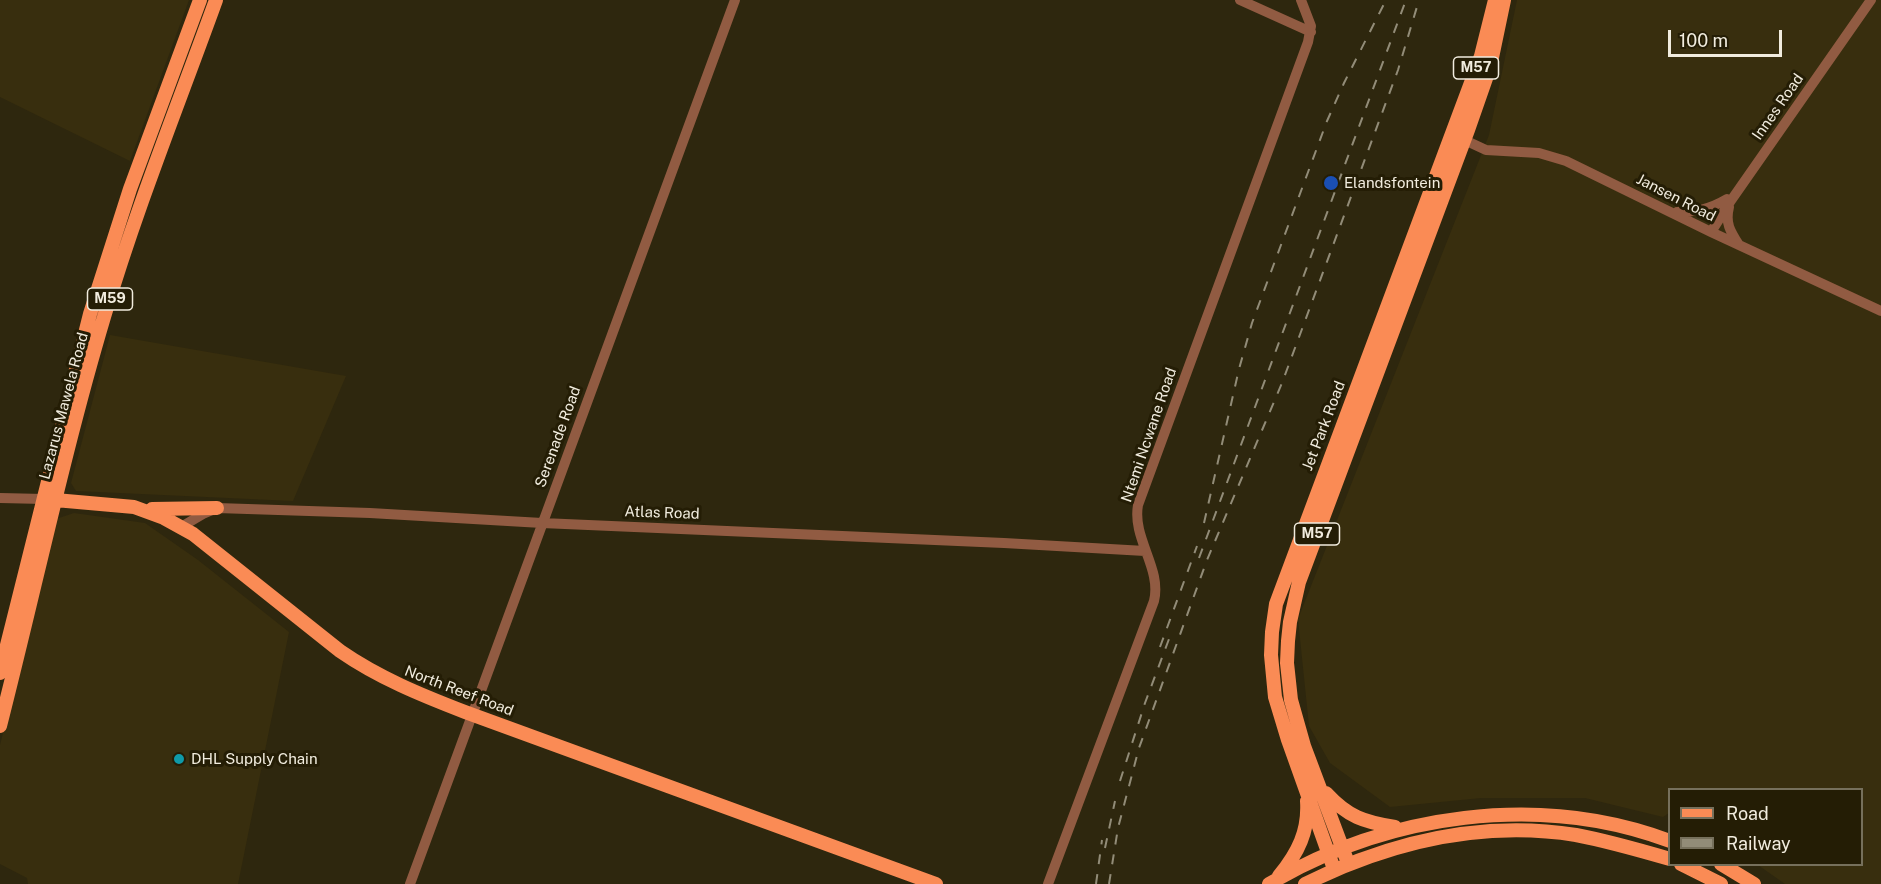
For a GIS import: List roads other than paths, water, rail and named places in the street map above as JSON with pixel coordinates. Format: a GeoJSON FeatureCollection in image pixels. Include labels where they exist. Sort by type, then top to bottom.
{"type":"FeatureCollection","features":[{"type":"Feature","properties":{"kind":"main road","name":"Lazarus Mawela Road"},"geometry":{"type":"LineString","coordinates":[[0,726],[50,500],[70,389],[103,272],[150,134],[200,0]]}},
{"type":"Feature","properties":{"kind":"main road","name":"Lazarus Mawela Road"},"geometry":{"type":"LineString","coordinates":[[50,500],[144,192],[216,0]]}},
{"type":"Feature","properties":{"kind":"main road","name":"Jet Park Road"},"geometry":{"type":"LineString","coordinates":[[1348,863],[1297,725],[1290,691],[1287,663],[1294,599],[1458,137],[1485,45],[1495,0]]}},
{"type":"Feature","properties":{"kind":"main road","name":"Jet Park Road"},"geometry":{"type":"LineString","coordinates":[[1334,869],[1278,711],[1272,683],[1272,632],[1276,604],[1458,137],[1490,68],[1504,0]]}},
{"type":"Feature","properties":{"kind":"main road","name":"North Reef Road"},"geometry":{"type":"LineString","coordinates":[[50,500],[143,509],[181,527],[340,651],[364,667],[420,695],[936,884]]}},
{"type":"Feature","properties":{"kind":"main road"},"geometry":{"type":"LineString","coordinates":[[143,509],[217,508]]}},
{"type":"Feature","properties":{"kind":"main road","name":"Lazarus Mawela Road"},"geometry":{"type":"LineString","coordinates":[[0,673],[34,566]]}},
{"type":"Feature","properties":{"kind":"main road"},"geometry":{"type":"LineString","coordinates":[[1321,787],[1341,808],[1357,818],[1373,824],[1402,828]]}},
{"type":"Feature","properties":{"kind":"main road"},"geometry":{"type":"LineString","coordinates":[[1271,883],[1290,862],[1301,843],[1306,825],[1307,791]]}},
{"type":"Feature","properties":{"kind":"main road"},"geometry":{"type":"LineString","coordinates":[[1271,883],[1343,848],[1402,828],[1462,819],[1504,815],[1574,818],[1603,823],[1668,840]]}},
{"type":"Feature","properties":{"kind":"main road"},"geometry":{"type":"LineString","coordinates":[[1305,884],[1348,863],[1383,851],[1423,840],[1473,833],[1523,831],[1575,835],[1668,858]]}},
{"type":"Feature","properties":{"kind":"main road"},"geometry":{"type":"LineString","coordinates":[[1685,866],[1721,884]]}},
{"type":"Feature","properties":{"kind":"main road"},"geometry":{"type":"LineString","coordinates":[[1724,866],[1754,884]]}},
{"type":"Feature","properties":{"kind":"street","name":"Serenade Road"},"geometry":{"type":"LineString","coordinates":[[410,884],[735,0]]}},
{"type":"Feature","properties":{"kind":"street"},"geometry":{"type":"LineString","coordinates":[[1301,0],[1311,32]]}},
{"type":"Feature","properties":{"kind":"street","name":"Innes Road"},"geometry":{"type":"LineString","coordinates":[[1708,231],[1861,0]]}},
{"type":"Feature","properties":{"kind":"street","name":"Innes Road"},"geometry":{"type":"LineString","coordinates":[[1728,200],[1870,0]]}},
{"type":"Feature","properties":{"kind":"street"},"geometry":{"type":"LineString","coordinates":[[1246,1],[1311,32]]}},
{"type":"Feature","properties":{"kind":"street","name":"Ntemi Ncwane Road"},"geometry":{"type":"LineString","coordinates":[[1048,884],[1154,601],[1155,580],[1138,528],[1138,506],[1311,32]]}},
{"type":"Feature","properties":{"kind":"street","name":"Jansen Road"},"geometry":{"type":"LineString","coordinates":[[1458,137],[1481,149],[1494,152],[1529,152],[1557,158],[1881,311]]}},
{"type":"Feature","properties":{"kind":"street"},"geometry":{"type":"LineString","coordinates":[[1674,212],[1701,211],[1728,200]]}},
{"type":"Feature","properties":{"kind":"street"},"geometry":{"type":"LineString","coordinates":[[1728,200],[1726,217],[1739,245]]}},
{"type":"Feature","properties":{"kind":"street","name":"North Reef Road"},"geometry":{"type":"LineString","coordinates":[[0,498],[50,500]]}},
{"type":"Feature","properties":{"kind":"street","name":"Atlas Road"},"geometry":{"type":"LineString","coordinates":[[181,527],[217,508],[370,513],[1145,551]]}},
{"type":"Feature","properties":{"kind":"railway"},"geometry":{"type":"LineString","coordinates":[[1204,523],[1239,369],[1252,323],[1327,121],[1386,0]]}},
{"type":"Feature","properties":{"kind":"railway"},"geometry":{"type":"LineString","coordinates":[[1199,558],[1406,0]]}},
{"type":"Feature","properties":{"kind":"railway"},"geometry":{"type":"LineString","coordinates":[[1109,884],[1118,828],[1139,748],[1207,560],[1282,383],[1398,70],[1419,0]]}},
{"type":"Feature","properties":{"kind":"railway"},"geometry":{"type":"LineString","coordinates":[[1160,647],[1197,546]]}},
{"type":"Feature","properties":{"kind":"railway"},"geometry":{"type":"LineString","coordinates":[[1120,781],[1145,703],[1169,639]]}},
{"type":"Feature","properties":{"kind":"railway"},"geometry":{"type":"LineString","coordinates":[[1105,848],[1115,801]]}},
{"type":"Feature","properties":{"kind":"railway"},"geometry":{"type":"LineString","coordinates":[[1096,884],[1102,840]]}},
{"type":"Feature","properties":{"kind":"place","name":"Elandsfontein"},"geometry":{"type":"Point","coordinates":[1331,183]}},
{"type":"Feature","properties":{"kind":"place","name":"DHL Supply Chain"},"geometry":{"type":"Point","coordinates":[179,759]}}]}
